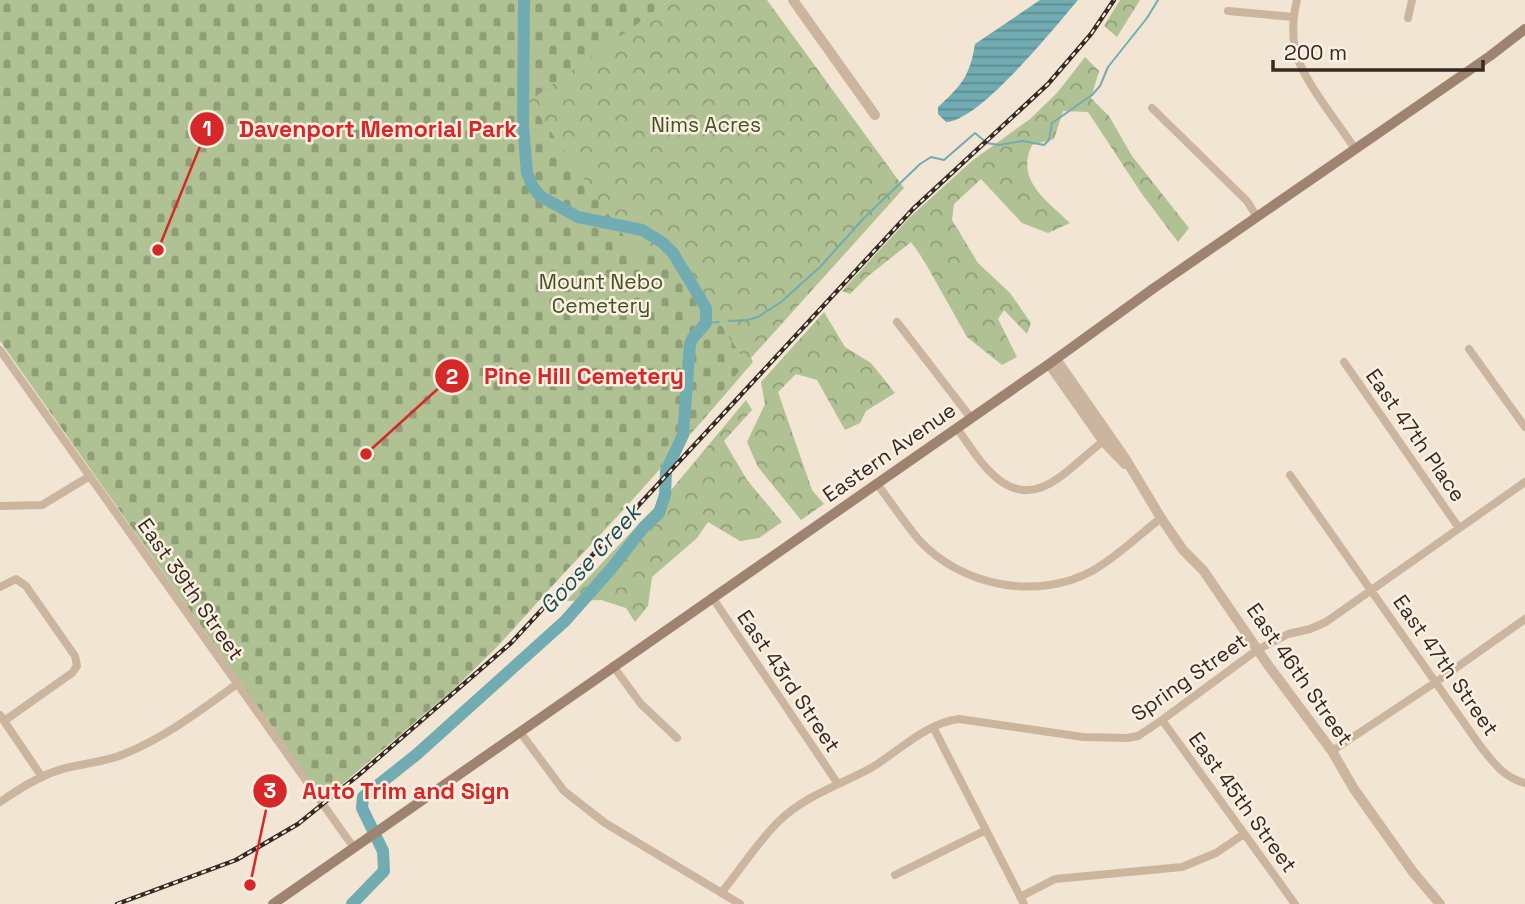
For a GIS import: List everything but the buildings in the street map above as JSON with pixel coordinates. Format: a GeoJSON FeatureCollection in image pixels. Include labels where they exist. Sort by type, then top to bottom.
{"type":"FeatureCollection","features":[{"type":"Feature","properties":{"kind":"main road","name":"Eastern Avenue"},"geometry":{"type":"LineString","coordinates":[[273,904],[1525,29]]}},
{"type":"Feature","properties":{"kind":"street"},"geometry":{"type":"LineString","coordinates":[[793,0],[874,115]]}},
{"type":"Feature","properties":{"kind":"street"},"geometry":{"type":"LineString","coordinates":[[1297,0],[1293,17],[1295,48],[1301,66],[1355,149]]}},
{"type":"Feature","properties":{"kind":"street"},"geometry":{"type":"LineString","coordinates":[[1408,18],[1412,0]]}},
{"type":"Feature","properties":{"kind":"street"},"geometry":{"type":"LineString","coordinates":[[1228,11],[1293,17]]}},
{"type":"Feature","properties":{"kind":"street"},"geometry":{"type":"LineString","coordinates":[[1152,108],[1247,201],[1257,217]]}},
{"type":"Feature","properties":{"kind":"street"},"geometry":{"type":"LineString","coordinates":[[897,322],[971,418]]}},
{"type":"Feature","properties":{"kind":"street"},"geometry":{"type":"LineString","coordinates":[[1469,349],[1525,427]]}},
{"type":"Feature","properties":{"kind":"street","name":"East 39th Street"},"geometry":{"type":"LineString","coordinates":[[0,350],[354,848]]}},
{"type":"Feature","properties":{"kind":"street","name":"East 46th Street"},"geometry":{"type":"LineString","coordinates":[[1052,361],[1129,466],[1183,550],[1203,570],[1257,650],[1332,751],[1354,789],[1413,873],[1440,904]]}},
{"type":"Feature","properties":{"kind":"street","name":"East 47th Place"},"geometry":{"type":"LineString","coordinates":[[1344,362],[1459,528]]}},
{"type":"Feature","properties":{"kind":"street"},"geometry":{"type":"LineString","coordinates":[[957,428],[983,466],[1000,483],[1016,488],[1042,487],[1056,480],[1107,439]]}},
{"type":"Feature","properties":{"kind":"street","name":"East 47th Street"},"geometry":{"type":"LineString","coordinates":[[1290,475],[1498,768],[1511,779],[1525,783]]}},
{"type":"Feature","properties":{"kind":"street"},"geometry":{"type":"LineString","coordinates":[[0,506],[42,505],[90,476]]}},
{"type":"Feature","properties":{"kind":"street","name":"Spring Street"},"geometry":{"type":"LineString","coordinates":[[721,893],[779,821],[803,803],[883,761],[933,727],[947,720],[959,719],[1083,737],[1138,736],[1257,650],[1288,634],[1318,626],[1525,482]]}},
{"type":"Feature","properties":{"kind":"street"},"geometry":{"type":"LineString","coordinates":[[877,484],[920,540],[952,568],[981,579],[1012,586],[1043,585],[1076,578],[1094,569],[1161,518]]}},
{"type":"Feature","properties":{"kind":"street"},"geometry":{"type":"LineString","coordinates":[[0,587],[16,579],[26,586],[75,656],[77,666],[72,673],[2,718],[42,777]]}},
{"type":"Feature","properties":{"kind":"street","name":"East 43rd Street"},"geometry":{"type":"LineString","coordinates":[[712,597],[838,784]]}},
{"type":"Feature","properties":{"kind":"street"},"geometry":{"type":"LineString","coordinates":[[1332,751],[1525,619]]}},
{"type":"Feature","properties":{"kind":"street"},"geometry":{"type":"LineString","coordinates":[[613,666],[640,704],[677,738]]}},
{"type":"Feature","properties":{"kind":"street"},"geometry":{"type":"LineString","coordinates":[[0,802],[42,777],[65,768],[122,755],[148,743],[166,734],[237,684]]}},
{"type":"Feature","properties":{"kind":"street","name":"East 45th Street"},"geometry":{"type":"LineString","coordinates":[[1163,720],[1294,904]]}},
{"type":"Feature","properties":{"kind":"street"},"geometry":{"type":"LineString","coordinates":[[933,727],[1022,900],[1055,879],[1182,867],[1216,853],[1244,834]]}},
{"type":"Feature","properties":{"kind":"street"},"geometry":{"type":"LineString","coordinates":[[520,732],[564,791],[584,808],[740,904]]}},
{"type":"Feature","properties":{"kind":"street"},"geometry":{"type":"LineString","coordinates":[[895,875],[986,830]]}},
{"type":"Feature","properties":{"kind":"green space","name":"Mount Nebo Cemetery"},"geometry":{"type":"Polygon","coordinates":[[[0,0],[671,0],[529,101],[637,255],[664,238],[746,363],[647,481],[498,646],[456,687],[324,800],[0,341],[0,0]]]}},
{"type":"Feature","properties":{"kind":"green space"},"geometry":{"type":"Polygon","coordinates":[[[671,0],[767,0],[904,188],[751,358],[753,362],[638,494],[516,622],[513,92],[546,88],[671,0]]]}},
{"type":"Feature","properties":{"kind":"green space"},"geometry":{"type":"Polygon","coordinates":[[[1120,0],[1140,0],[1117,37],[1104,26],[1120,0]]]}},
{"type":"Feature","properties":{"kind":"green space"},"geometry":{"type":"Polygon","coordinates":[[[1085,57],[1099,71],[1091,98],[1109,116],[1132,156],[1189,228],[1178,242],[1142,194],[1088,112],[1063,111],[1054,139],[1032,145],[1028,169],[1030,179],[1043,198],[1070,223],[1048,233],[1022,223],[981,179],[954,204],[952,220],[978,263],[1010,293],[1031,323],[1027,334],[1004,310],[998,319],[1017,357],[1002,365],[967,337],[911,242],[850,294],[842,291],[910,217],[973,160],[1030,119],[1057,93],[1085,57]]]}},
{"type":"Feature","properties":{"kind":"green space"},"geometry":{"type":"Polygon","coordinates":[[[824,312],[845,347],[871,363],[895,393],[866,411],[860,423],[845,430],[817,380],[796,374],[778,392],[812,490],[824,504],[801,520],[758,467],[747,442],[765,404],[761,382],[824,312]]]}},
{"type":"Feature","properties":{"kind":"green space"},"geometry":{"type":"Polygon","coordinates":[[[746,400],[752,410],[724,441],[747,480],[782,522],[759,538],[740,541],[708,522],[697,538],[652,577],[648,606],[635,622],[626,608],[601,600],[566,601],[672,489],[746,400]]]}},
{"type":"Feature","properties":{"kind":"water"},"geometry":{"type":"Polygon","coordinates":[[[1040,0],[1078,0],[996,91],[960,118],[946,122],[938,114],[938,107],[963,80],[975,44],[1040,0]]]}},
{"type":"Feature","properties":{"kind":"waterway","name":"Goose Creek"},"geometry":{"type":"LineString","coordinates":[[352,904],[384,871],[383,851],[362,808],[363,797],[416,755],[565,621],[644,527],[659,513],[665,495],[666,471],[683,435],[690,344],[706,323],[706,308],[673,253],[663,243],[642,230],[578,217],[540,196],[533,187],[527,173],[523,125],[524,0]]}},
{"type":"Feature","properties":{"kind":"waterway"},"geometry":{"type":"LineString","coordinates":[[729,321],[758,317],[781,302],[820,267],[863,219],[920,164],[931,157],[944,160],[975,133],[987,143],[999,145],[1023,141],[1044,145],[1049,140],[1052,123],[1092,95],[1100,86],[1108,67],[1158,0]]}},
{"type":"Feature","properties":{"kind":"waterway"},"geometry":{"type":"LineString","coordinates":[[706,323],[719,322]]}},
{"type":"Feature","properties":{"kind":"railway"},"geometry":{"type":"LineString","coordinates":[[117,904],[236,860],[298,824],[511,643],[913,209],[1048,84],[1091,34],[1114,0]]}},
{"type":"Feature","properties":{"kind":"place","name":"Davenport Memorial Park"},"geometry":{"type":"Point","coordinates":[158,250]}},
{"type":"Feature","properties":{"kind":"place","name":"Pine Hill Cemetery"},"geometry":{"type":"Point","coordinates":[366,454]}},
{"type":"Feature","properties":{"kind":"place","name":"Auto Trim and Sign"},"geometry":{"type":"Point","coordinates":[250,885]}},
{"type":"Feature","properties":{"kind":"park label","name":"Nims Acres"},"geometry":{"type":"Point","coordinates":[706,124]}}]}
